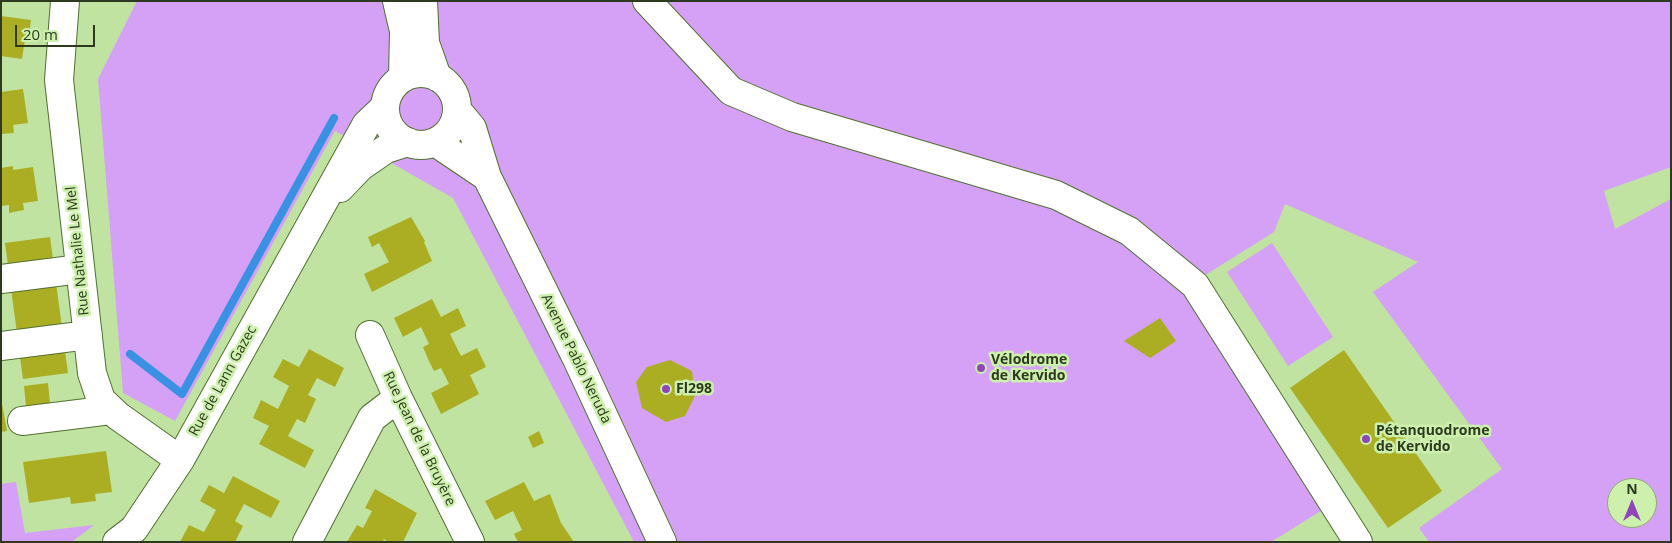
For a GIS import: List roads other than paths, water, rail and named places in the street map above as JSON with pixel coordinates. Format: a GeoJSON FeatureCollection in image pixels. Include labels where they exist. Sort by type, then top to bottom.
{"type":"FeatureCollection","features":[{"type":"Feature","properties":{"kind":"street","name":"Rue Nathalie Le Mel"},"geometry":{"type":"LineString","coordinates":[[66,1],[59,80],[92,373],[101,400],[180,460]]}},
{"type":"Feature","properties":{"kind":"street"},"geometry":{"type":"LineString","coordinates":[[397,1],[404,31],[403,78]]}},
{"type":"Feature","properties":{"kind":"street"},"geometry":{"type":"LineString","coordinates":[[423,1],[425,43],[438,77]]}},
{"type":"Feature","properties":{"kind":"street"},"geometry":{"type":"LineString","coordinates":[[647,1],[731,91],[792,117],[1056,195],[1129,231],[1195,285],[1358,542]]}},
{"type":"Feature","properties":{"kind":"street"},"geometry":{"type":"LineString","coordinates":[[425,73],[438,77],[450,88],[456,98],[455,122],[449,132],[435,142],[417,145],[408,142],[391,129],[386,118],[385,107],[388,95],[403,78],[425,73]]}},
{"type":"Feature","properties":{"kind":"street"},"geometry":{"type":"LineString","coordinates":[[316,212],[366,125],[385,107]]}},
{"type":"Feature","properties":{"kind":"street","name":"Avenue Pablo Neruda"},"geometry":{"type":"LineString","coordinates":[[457,110],[472,128],[487,177],[577,360],[662,542]]}},
{"type":"Feature","properties":{"kind":"street"},"geometry":{"type":"LineString","coordinates":[[316,212],[360,167],[386,149],[408,142]]}},
{"type":"Feature","properties":{"kind":"street"},"geometry":{"type":"LineString","coordinates":[[435,142],[487,177]]}},
{"type":"Feature","properties":{"kind":"street","name":"Rue de Lann Gazec"},"geometry":{"type":"LineString","coordinates":[[117,542],[134,529],[180,460],[316,212]]}},
{"type":"Feature","properties":{"kind":"street"},"geometry":{"type":"LineString","coordinates":[[1,279],[80,269]]}},
{"type":"Feature","properties":{"kind":"street"},"geometry":{"type":"LineString","coordinates":[[1,346],[88,335]]}},
{"type":"Feature","properties":{"kind":"street","name":"Rue Jean de la Bruyère"},"geometry":{"type":"LineString","coordinates":[[370,335],[398,398],[470,542]]}},
{"type":"Feature","properties":{"kind":"street"},"geometry":{"type":"LineString","coordinates":[[307,542],[372,418],[398,398]]}},
{"type":"Feature","properties":{"kind":"street"},"geometry":{"type":"LineString","coordinates":[[22,421],[112,410]]}},
{"type":"Feature","properties":{"kind":"waterway"},"geometry":{"type":"LineString","coordinates":[[130,354],[182,394],[334,118]]}},
{"type":"Feature","properties":{"kind":"place","name":"Vélodrome de Kervido"},"geometry":{"type":"Point","coordinates":[981,368]}},
{"type":"Feature","properties":{"kind":"place","name":"Fl298"},"geometry":{"type":"Point","coordinates":[666,389]}},
{"type":"Feature","properties":{"kind":"place","name":"Pétanquodrome de Kervido"},"geometry":{"type":"Point","coordinates":[1366,439]}}]}
